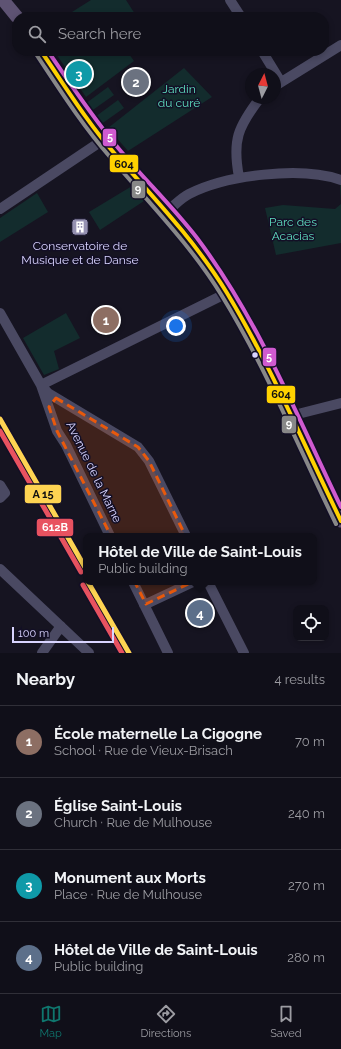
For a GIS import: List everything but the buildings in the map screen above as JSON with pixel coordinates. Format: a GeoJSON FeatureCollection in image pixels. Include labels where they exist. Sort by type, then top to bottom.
{"type":"FeatureCollection","features":[{"type":"Feature","properties":{"kind":"main road"},"geometry":{"type":"LineString","coordinates":[[3,0],[13,12]]}},
{"type":"Feature","properties":{"kind":"main road"},"geometry":{"type":"LineString","coordinates":[[44,56],[87,120],[167,211],[192,242],[226,294],[266,365],[341,521]]}},
{"type":"Feature","properties":{"kind":"street"},"geometry":{"type":"LineString","coordinates":[[230,0],[238,12]]}},
{"type":"Feature","properties":{"kind":"street"},"geometry":{"type":"LineString","coordinates":[[329,52],[341,45]]}},
{"type":"Feature","properties":{"kind":"street"},"geometry":{"type":"LineString","coordinates":[[264,56],[270,68]]}},
{"type":"Feature","properties":{"kind":"street"},"geometry":{"type":"LineString","coordinates":[[281,82],[323,56]]}},
{"type":"Feature","properties":{"kind":"street"},"geometry":{"type":"LineString","coordinates":[[239,177],[236,162],[238,132],[244,119],[255,104]]}},
{"type":"Feature","properties":{"kind":"street"},"geometry":{"type":"LineString","coordinates":[[0,209],[103,140]]}},
{"type":"Feature","properties":{"kind":"street"},"geometry":{"type":"LineString","coordinates":[[167,211],[188,194],[239,177],[300,174],[341,180]]}},
{"type":"Feature","properties":{"kind":"street"},"geometry":{"type":"LineString","coordinates":[[185,533],[149,461],[138,447],[48,393],[41,385],[226,294]]}},
{"type":"Feature","properties":{"kind":"street","name":"Avenue de la Marne"},"geometry":{"type":"LineString","coordinates":[[0,313],[41,385],[57,431],[66,445],[109,533]]}},
{"type":"Feature","properties":{"kind":"street"},"geometry":{"type":"LineString","coordinates":[[49,407],[56,398]]}},
{"type":"Feature","properties":{"kind":"street"},"geometry":{"type":"LineString","coordinates":[[290,416],[341,403]]}},
{"type":"Feature","properties":{"kind":"street"},"geometry":{"type":"LineString","coordinates":[[0,485],[5,493],[0,498]]}},
{"type":"Feature","properties":{"kind":"street"},"geometry":{"type":"LineString","coordinates":[[0,569],[89,653]]}},
{"type":"Feature","properties":{"kind":"street"},"geometry":{"type":"LineString","coordinates":[[134,585],[168,653]]}},
{"type":"Feature","properties":{"kind":"street"},"geometry":{"type":"LineString","coordinates":[[144,605],[186,585]]}},
{"type":"Feature","properties":{"kind":"street"},"geometry":{"type":"LineString","coordinates":[[210,585],[244,653]]}},
{"type":"Feature","properties":{"kind":"street"},"geometry":{"type":"LineString","coordinates":[[42,653],[61,626]]}},
{"type":"Feature","properties":{"kind":"highlighted area"},"geometry":{"type":"Polygon","coordinates":[[[56,398],[138,447],[149,461],[205,576],[146,604],[57,431],[49,407],[56,398]]]}},
{"type":"Feature","properties":{"kind":"green space"},"geometry":{"type":"Polygon","coordinates":[[[91,0],[126,0],[134,12],[72,12],[91,0]]]}},
{"type":"Feature","properties":{"kind":"green space"},"geometry":{"type":"Polygon","coordinates":[[[57,56],[130,56],[134,61],[86,97],[57,56]]]}},
{"type":"Feature","properties":{"kind":"green space","name":"Jardin du curé"},"geometry":{"type":"Polygon","coordinates":[[[184,68],[212,97],[128,151],[108,128],[184,68]]]}},
{"type":"Feature","properties":{"kind":"green space"},"geometry":{"type":"Polygon","coordinates":[[[108,87],[114,95],[90,112],[85,104],[108,87]]]}},
{"type":"Feature","properties":{"kind":"green space"},"geometry":{"type":"Polygon","coordinates":[[[118,100],[124,108],[100,125],[95,117],[118,100]]]}},
{"type":"Feature","properties":{"kind":"green space"},"geometry":{"type":"Polygon","coordinates":[[[340,183],[341,183],[341,204],[340,183]]]}},
{"type":"Feature","properties":{"kind":"green space"},"geometry":{"type":"Polygon","coordinates":[[[132,186],[144,201],[100,230],[89,212],[132,186]]]}},
{"type":"Feature","properties":{"kind":"green space"},"geometry":{"type":"Polygon","coordinates":[[[37,193],[48,212],[0,242],[0,218],[37,193]]]}},
{"type":"Feature","properties":{"kind":"green space","name":"Parc des Acacias"},"geometry":{"type":"Polygon","coordinates":[[[341,204],[341,243],[276,255],[265,208],[283,205],[335,209],[341,204]]]}},
{"type":"Feature","properties":{"kind":"green space"},"geometry":{"type":"Polygon","coordinates":[[[66,313],[80,338],[54,351],[59,369],[44,375],[23,338],[66,313]]]}},
{"type":"Feature","properties":{"kind":"transit line","name":"9"},"geometry":{"type":"LineString","coordinates":[[37,56],[90,132],[169,225],[210,277],[238,323],[268,380],[336,524]]}},
{"type":"Feature","properties":{"kind":"transit line","name":"604"},"geometry":{"type":"LineString","coordinates":[[44,56],[76,104],[95,129],[115,154],[160,204],[215,274],[243,321],[273,377],[341,521]]}},
{"type":"Feature","properties":{"kind":"transit line","name":"5"},"geometry":{"type":"LineString","coordinates":[[51,56],[109,137],[188,227],[219,269],[258,335],[341,507]]}},
{"type":"Feature","properties":{"kind":"transit line"},"geometry":{"type":"LineString","coordinates":[[0,419],[83,564]]}},
{"type":"Feature","properties":{"kind":"transit line","name":"612B"},"geometry":{"type":"LineString","coordinates":[[0,431],[81,572]]}},
{"type":"Feature","properties":{"kind":"transit line","name":"612B"},"geometry":{"type":"LineString","coordinates":[[83,585],[122,653]]}},
{"type":"Feature","properties":{"kind":"transit line"},"geometry":{"type":"LineString","coordinates":[[90,585],[129,653]]}},
{"type":"Feature","properties":{"kind":"place","name":"Monument aux Morts"},"geometry":{"type":"Point","coordinates":[79,74]}},
{"type":"Feature","properties":{"kind":"place","name":"Église Saint-Louis"},"geometry":{"type":"Point","coordinates":[136,82]}},
{"type":"Feature","properties":{"kind":"place","name":"Conservatoire de Musique et de Danse"},"geometry":{"type":"Point","coordinates":[80,227]}},
{"type":"Feature","properties":{"kind":"place","name":"École maternelle La Cigogne"},"geometry":{"type":"Point","coordinates":[106,320]}},
{"type":"Feature","properties":{"kind":"place","name":"Hôtel de Ville de Saint-Louis"},"geometry":{"type":"Point","coordinates":[200,613]}}]}
